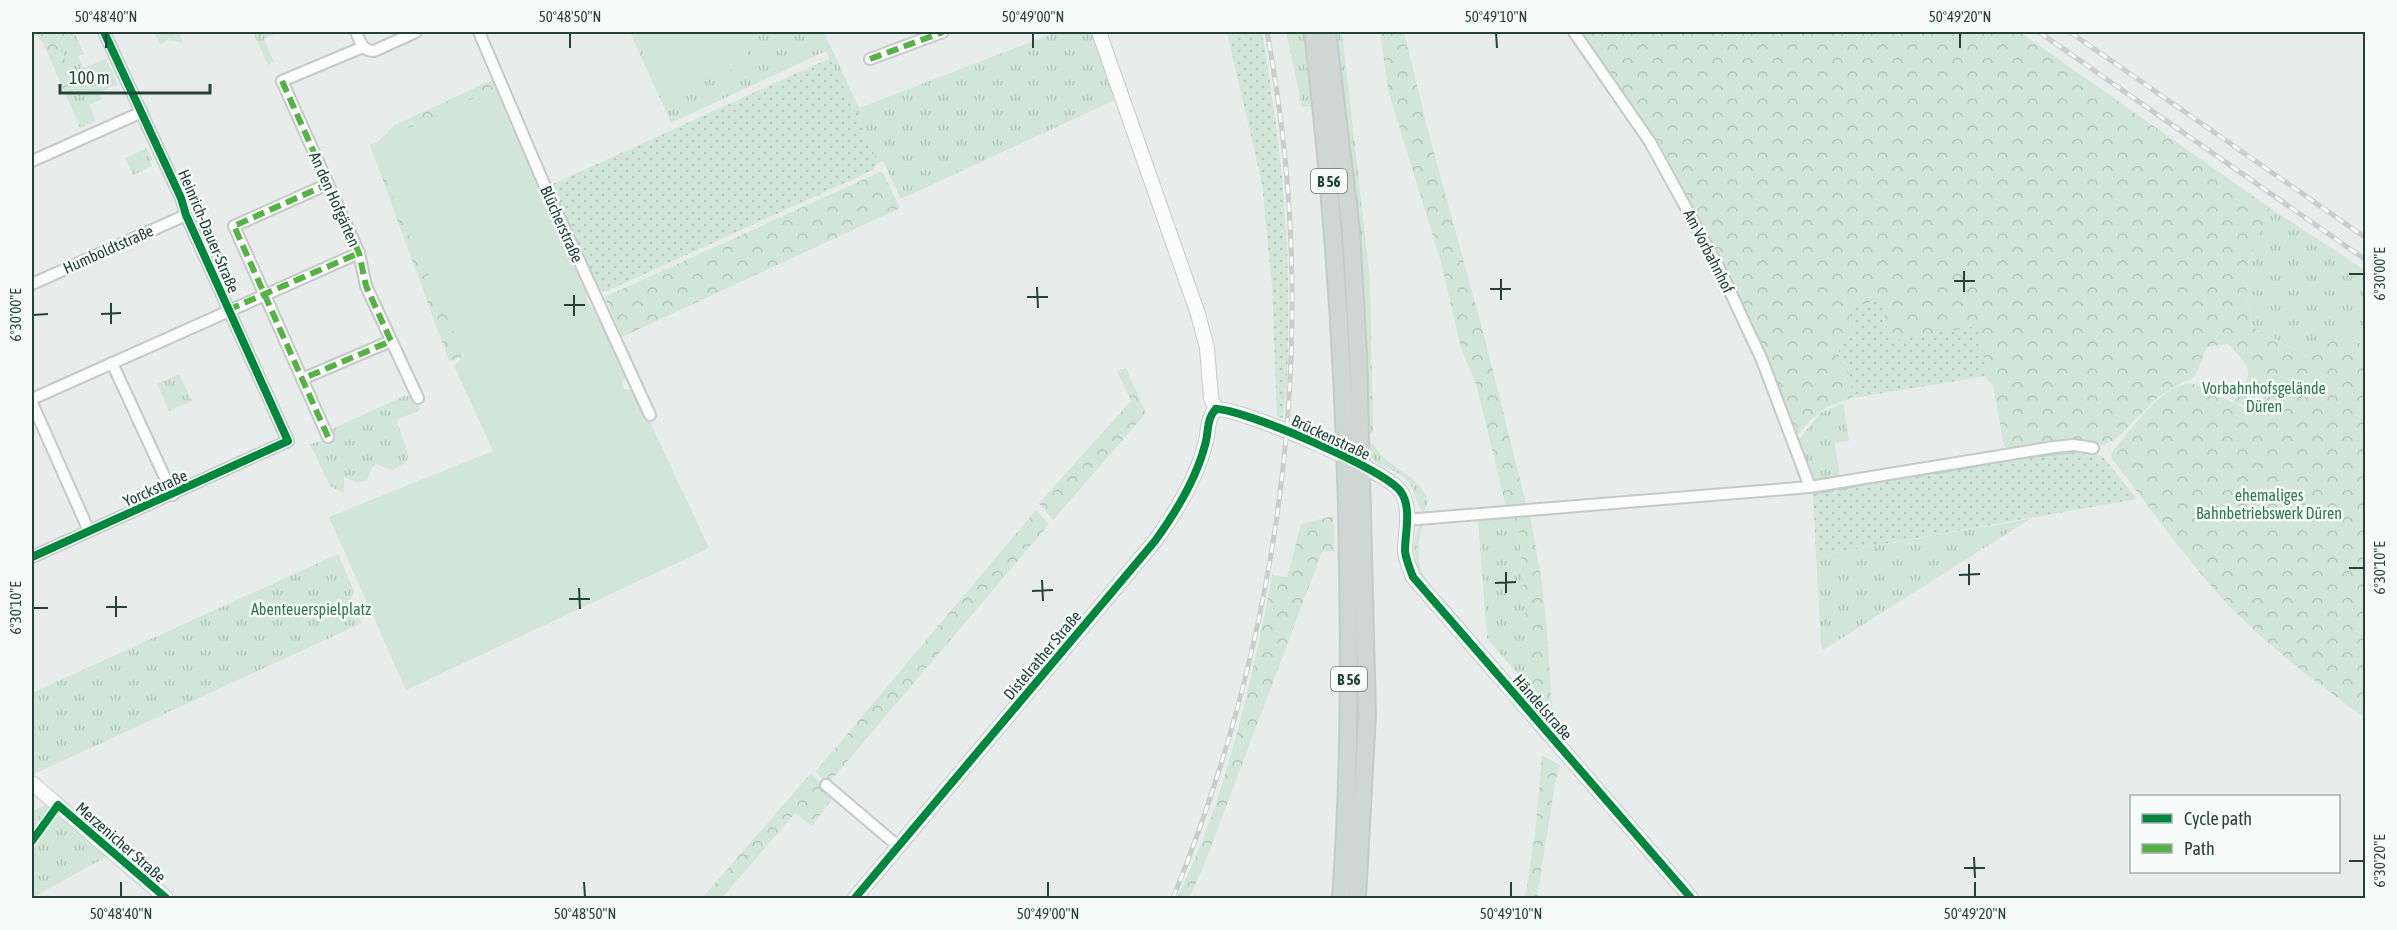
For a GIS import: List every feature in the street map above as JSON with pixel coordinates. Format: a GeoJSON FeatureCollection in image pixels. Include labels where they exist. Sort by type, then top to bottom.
{"type":"FeatureCollection","features":[{"type":"Feature","properties":{"kind":"main road","name":"B 56"},"geometry":{"type":"LineString","coordinates":[[1313,32],[1335,242],[1354,462],[1367,715],[1357,898]]}},
{"type":"Feature","properties":{"kind":"main road","name":"B 56"},"geometry":{"type":"LineString","coordinates":[[1327,32],[1351,231],[1354,462],[1348,745],[1341,898]]}},
{"type":"Feature","properties":{"kind":"street","name":"Heinrich-Dauer-Straße"},"geometry":{"type":"LineString","coordinates":[[104,32],[181,198],[186,215],[288,441]]}},
{"type":"Feature","properties":{"kind":"street"},"geometry":{"type":"LineString","coordinates":[[356,32],[365,49],[374,51],[416,32]]}},
{"type":"Feature","properties":{"kind":"street","name":"Blücherstraße"},"geometry":{"type":"LineString","coordinates":[[479,32],[567,237],[650,415]]}},
{"type":"Feature","properties":{"kind":"street"},"geometry":{"type":"LineString","coordinates":[[870,59],[943,32]]}},
{"type":"Feature","properties":{"kind":"street"},"geometry":{"type":"LineString","coordinates":[[1099,32],[1198,314],[1207,348],[1211,398],[1216,409]]}},
{"type":"Feature","properties":{"kind":"street","name":"Am Vorbahnhof"},"geometry":{"type":"LineString","coordinates":[[1574,32],[1650,142],[1719,268],[1762,360],[1810,488]]}},
{"type":"Feature","properties":{"kind":"street","name":"An den Hofgärten"},"geometry":{"type":"LineString","coordinates":[[365,49],[282,81],[359,252],[366,286],[418,398]]}},
{"type":"Feature","properties":{"kind":"street"},"geometry":{"type":"LineString","coordinates":[[32,161],[142,112]]}},
{"type":"Feature","properties":{"kind":"street"},"geometry":{"type":"LineString","coordinates":[[328,184],[234,226],[328,437]]}},
{"type":"Feature","properties":{"kind":"street","name":"Humboldtstraße"},"geometry":{"type":"LineString","coordinates":[[32,284],[186,215]]}},
{"type":"Feature","properties":{"kind":"street"},"geometry":{"type":"LineString","coordinates":[[89,531],[32,401],[359,252]]}},
{"type":"Feature","properties":{"kind":"street"},"geometry":{"type":"LineString","coordinates":[[302,379],[391,340]]}},
{"type":"Feature","properties":{"kind":"street"},"geometry":{"type":"LineString","coordinates":[[112,363],[172,495]]}},
{"type":"Feature","properties":{"kind":"street","name":"Brückenstraße"},"geometry":{"type":"LineString","coordinates":[[1216,409],[1227,409],[1256,418],[1306,439],[1389,480],[1401,492],[1406,503],[1406,520]]}},
{"type":"Feature","properties":{"kind":"street","name":"Distelrather Straße"},"geometry":{"type":"LineString","coordinates":[[855,898],[1172,518],[1198,467],[1206,443],[1211,414],[1216,409]]}},
{"type":"Feature","properties":{"kind":"street","name":"Yorckstraße"},"geometry":{"type":"LineString","coordinates":[[32,557],[288,441]]}},
{"type":"Feature","properties":{"kind":"street"},"geometry":{"type":"LineString","coordinates":[[1406,520],[1810,488],[2054,447],[2074,445],[2093,448]]}},
{"type":"Feature","properties":{"kind":"street","name":"Händelstraße"},"geometry":{"type":"LineString","coordinates":[[1406,520],[1405,553],[1413,577],[1691,898]]}},
{"type":"Feature","properties":{"kind":"street","name":"Merzenicher Straße"},"geometry":{"type":"LineString","coordinates":[[32,783],[166,898]]}},
{"type":"Feature","properties":{"kind":"street"},"geometry":{"type":"LineString","coordinates":[[826,785],[899,847]]}},
{"type":"Feature","properties":{"kind":"green space"},"geometry":{"type":"Polygon","coordinates":[[[33,32],[73,32],[74,34],[66,37],[61,51],[76,85],[64,90],[43,43],[33,32]]]}},
{"type":"Feature","properties":{"kind":"green space"},"geometry":{"type":"Polygon","coordinates":[[[154,32],[178,32],[183,43],[168,39],[160,45],[154,32]]]}},
{"type":"Feature","properties":{"kind":"green space"},"geometry":{"type":"Polygon","coordinates":[[[253,32],[281,32],[264,39],[274,62],[268,65],[253,32]]]}},
{"type":"Feature","properties":{"kind":"green space"},"geometry":{"type":"Polygon","coordinates":[[[630,32],[824,32],[859,108],[1057,32],[1095,32],[1117,99],[901,199],[883,161],[878,163],[826,51],[671,123],[630,32]]]}},
{"type":"Feature","properties":{"kind":"green space"},"geometry":{"type":"Polygon","coordinates":[[[634,32],[738,32],[751,61],[665,99],[634,32]]]}},
{"type":"Feature","properties":{"kind":"green space"},"geometry":{"type":"Polygon","coordinates":[[[1227,32],[1262,32],[1273,104],[1282,176],[1287,249],[1288,358],[1283,418],[1277,417],[1272,287],[1262,184],[1227,32]]]}},
{"type":"Feature","properties":{"kind":"green space"},"geometry":{"type":"Polygon","coordinates":[[[1286,32],[1306,32],[1314,106],[1302,107],[1286,32]]]}},
{"type":"Feature","properties":{"kind":"green space"},"geometry":{"type":"Polygon","coordinates":[[[1333,32],[1342,32],[1370,279],[1373,432],[1369,435],[1333,32]]]}},
{"type":"Feature","properties":{"kind":"green space"},"geometry":{"type":"Polygon","coordinates":[[[1380,32],[1404,32],[1527,507],[1506,507],[1476,384],[1461,348],[1441,262],[1388,90],[1380,32]]]}},
{"type":"Feature","properties":{"kind":"green space"},"geometry":{"type":"Polygon","coordinates":[[[1577,32],[2020,32],[2270,208],[2244,274],[2252,327],[2308,357],[2346,332],[2365,348],[2365,718],[2289,660],[2219,595],[2112,459],[2111,453],[2149,408],[2173,389],[2186,384],[2198,385],[2246,409],[2247,407],[2233,402],[2245,384],[2248,372],[2242,360],[2228,344],[2207,347],[2196,374],[2189,381],[2183,382],[2158,397],[2116,439],[2103,445],[2087,442],[2010,450],[2004,446],[1993,385],[1987,380],[1978,327],[1889,341],[1849,307],[1853,338],[1838,342],[1840,364],[1847,363],[1853,398],[1819,412],[1794,439],[1724,271],[1577,32]]]}},
{"type":"Feature","properties":{"kind":"green space"},"geometry":{"type":"Polygon","coordinates":[[[75,34],[84,54],[78,56],[83,68],[106,59],[118,84],[99,93],[102,99],[89,105],[96,121],[80,128],[64,90],[76,84],[61,51],[66,37],[75,34]]]}},
{"type":"Feature","properties":{"kind":"green space"},"geometry":{"type":"Polygon","coordinates":[[[830,58],[878,163],[873,170],[607,291],[596,290],[550,187],[553,184],[830,58]]]}},
{"type":"Feature","properties":{"kind":"green space"},"geometry":{"type":"Polygon","coordinates":[[[494,79],[497,94],[462,357],[449,361],[371,148],[395,125],[494,79]]]}},
{"type":"Feature","properties":{"kind":"green space"},"geometry":{"type":"Polygon","coordinates":[[[497,88],[587,290],[588,303],[599,311],[628,375],[622,382],[624,389],[635,390],[709,548],[406,690],[329,517],[493,451],[454,366],[464,355],[370,145],[497,88]]]}},
{"type":"Feature","properties":{"kind":"green space"},"geometry":{"type":"Polygon","coordinates":[[[147,148],[152,166],[133,175],[125,158],[147,148]]]}},
{"type":"Feature","properties":{"kind":"green space"},"geometry":{"type":"Polygon","coordinates":[[[882,171],[900,208],[622,337],[605,297],[882,171]]]}},
{"type":"Feature","properties":{"kind":"green space"},"geometry":{"type":"Polygon","coordinates":[[[2270,208],[2365,270],[2365,348],[2346,332],[2309,357],[2252,327],[2244,274],[2270,208]]]}},
{"type":"Feature","properties":{"kind":"green space"},"geometry":{"type":"Polygon","coordinates":[[[1882,300],[1889,341],[1978,326],[1987,376],[1853,398],[1847,363],[1840,364],[1838,341],[1853,338],[1849,306],[1882,300]]]}},
{"type":"Feature","properties":{"kind":"green space"},"geometry":{"type":"Polygon","coordinates":[[[1126,368],[1146,413],[1053,520],[1039,503],[1131,401],[1117,371],[1126,368]]]}},
{"type":"Feature","properties":{"kind":"green space"},"geometry":{"type":"Polygon","coordinates":[[[179,374],[192,401],[169,411],[157,384],[179,374]]]}},
{"type":"Feature","properties":{"kind":"green space"},"geometry":{"type":"Polygon","coordinates":[[[404,396],[415,397],[421,410],[398,419],[397,424],[408,457],[405,463],[391,470],[376,464],[367,480],[358,483],[344,477],[344,491],[342,492],[330,486],[310,444],[327,440],[330,430],[404,396]]]}},
{"type":"Feature","properties":{"kind":"green space"},"geometry":{"type":"Polygon","coordinates":[[[1843,403],[1849,441],[1835,443],[1840,477],[1815,481],[1797,442],[1820,413],[1843,403]]]}},
{"type":"Feature","properties":{"kind":"green space"},"geometry":{"type":"Polygon","coordinates":[[[1368,441],[1384,458],[1415,481],[1425,493],[1428,501],[1423,512],[1406,479],[1376,462],[1369,450],[1368,441]]]}},
{"type":"Feature","properties":{"kind":"green space"},"geometry":{"type":"Polygon","coordinates":[[[2084,449],[2103,457],[2137,499],[1816,556],[1813,492],[2050,451],[2084,449]]]}},
{"type":"Feature","properties":{"kind":"green space"},"geometry":{"type":"Polygon","coordinates":[[[1036,510],[1049,524],[828,784],[823,781],[816,771],[1036,510]]]}},
{"type":"Feature","properties":{"kind":"green space"},"geometry":{"type":"Polygon","coordinates":[[[1333,516],[1335,551],[1322,552],[1203,868],[1189,898],[1177,898],[1207,828],[1230,759],[1253,667],[1272,575],[1287,577],[1301,524],[1333,516]]]}},
{"type":"Feature","properties":{"kind":"green space"},"geometry":{"type":"Polygon","coordinates":[[[1518,516],[1531,690],[1487,638],[1478,519],[1518,516]]]}},
{"type":"Feature","properties":{"kind":"green space"},"geometry":{"type":"Polygon","coordinates":[[[1518,516],[1530,516],[1541,576],[1553,720],[1531,690],[1518,516]]]}},
{"type":"Feature","properties":{"kind":"green space"},"geometry":{"type":"Polygon","coordinates":[[[2030,519],[1823,650],[1816,556],[2030,519]]]}},
{"type":"Feature","properties":{"kind":"green space"},"geometry":{"type":"Polygon","coordinates":[[[1423,522],[1418,551],[1420,566],[1426,579],[1606,789],[1421,578],[1415,557],[1415,541],[1423,522]]]}},
{"type":"Feature","properties":{"kind":"green space","name":"Abenteuerspielplatz"},"geometry":{"type":"Polygon","coordinates":[[[338,554],[354,591],[351,597],[362,623],[32,775],[32,693],[338,554]]]}},
{"type":"Feature","properties":{"kind":"green space"},"geometry":{"type":"Polygon","coordinates":[[[1542,755],[1560,765],[1555,783],[1537,898],[1525,898],[1535,833],[1542,755]]]}},
{"type":"Feature","properties":{"kind":"green space"},"geometry":{"type":"Polygon","coordinates":[[[811,773],[834,796],[812,826],[795,813],[722,898],[702,898],[811,773]]]}},
{"type":"Feature","properties":{"kind":"green space"},"geometry":{"type":"Polygon","coordinates":[[[47,805],[106,857],[32,898],[32,811],[47,805]]]}},
{"type":"Feature","properties":{"kind":"waterway"},"geometry":{"type":"LineString","coordinates":[[2028,457],[2079,451]]}},
{"type":"Feature","properties":{"kind":"waterway"},"geometry":{"type":"LineString","coordinates":[[2003,461],[2019,458]]}},
{"type":"Feature","properties":{"kind":"waterway"},"geometry":{"type":"LineString","coordinates":[[1959,469],[1986,464]]}},
{"type":"Feature","properties":{"kind":"waterway"},"geometry":{"type":"LineString","coordinates":[[1934,473],[1951,470]]}},
{"type":"Feature","properties":{"kind":"waterway"},"geometry":{"type":"LineString","coordinates":[[1915,476],[1922,475]]}},
{"type":"Feature","properties":{"kind":"waterway"},"geometry":{"type":"LineString","coordinates":[[1840,489],[1868,483]]}},
{"type":"Feature","properties":{"kind":"waterway"},"geometry":{"type":"LineString","coordinates":[[1814,493],[1833,490]]}},
{"type":"Feature","properties":{"kind":"railway"},"geometry":{"type":"LineString","coordinates":[[1173,898],[1211,794],[1243,688],[1266,580],[1283,471],[1291,362],[1291,252],[1283,142],[1267,32]]}},
{"type":"Feature","properties":{"kind":"railway"},"geometry":{"type":"LineString","coordinates":[[2039,32],[2366,260]]}},
{"type":"Feature","properties":{"kind":"railway"},"geometry":{"type":"LineString","coordinates":[[2070,32],[2366,238]]}},
{"type":"Feature","properties":{"kind":"marked path"},"geometry":{"type":"LineString","coordinates":[[870,59],[943,32]]}},
{"type":"Feature","properties":{"kind":"marked path"},"geometry":{"type":"LineString","coordinates":[[282,81],[359,253],[366,286],[391,341],[302,379]]}},
{"type":"Feature","properties":{"kind":"marked path"},"geometry":{"type":"LineString","coordinates":[[328,184],[234,226],[328,437]]}},
{"type":"Feature","properties":{"kind":"marked path"},"geometry":{"type":"LineString","coordinates":[[228,310],[359,253]]}},
{"type":"Feature","properties":{"kind":"cycle path"},"geometry":{"type":"LineString","coordinates":[[32,557],[288,441],[186,215],[181,198],[104,32]]}},
{"type":"Feature","properties":{"kind":"cycle path"},"geometry":{"type":"LineString","coordinates":[[1216,409],[1255,419],[1314,442],[1370,470],[1401,492],[1407,513],[1405,551],[1413,577],[1691,898]]}},
{"type":"Feature","properties":{"kind":"cycle path"},"geometry":{"type":"LineString","coordinates":[[855,898],[1155,541],[1191,483],[1201,458],[1211,417],[1216,409]]}},
{"type":"Feature","properties":{"kind":"cycle path"},"geometry":{"type":"LineString","coordinates":[[32,841],[58,805],[166,898]]}},
{"type":"Feature","properties":{"kind":"park label","name":"Vorbahnhofsgelände Düren"},"geometry":{"type":"Point","coordinates":[2264,397]}},
{"type":"Feature","properties":{"kind":"park label","name":"ehemaliges Bahnbetriebswerk Düren"},"geometry":{"type":"Point","coordinates":[2269,504]}}]}
